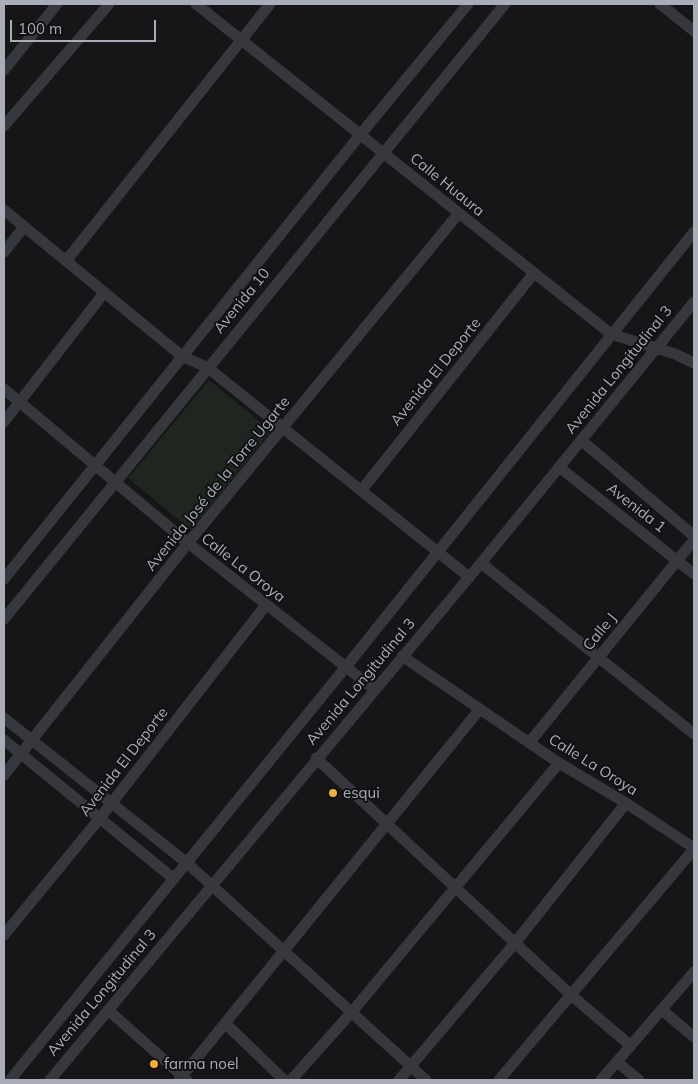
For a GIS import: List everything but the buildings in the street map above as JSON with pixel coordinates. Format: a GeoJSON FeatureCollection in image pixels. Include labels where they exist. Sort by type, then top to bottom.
{"type":"FeatureCollection","features":[{"type":"Feature","properties":{"kind":"street"},"geometry":{"type":"LineString","coordinates":[[4,70],[57,4]]}},
{"type":"Feature","properties":{"kind":"street"},"geometry":{"type":"LineString","coordinates":[[4,126],[109,4]]}},
{"type":"Feature","properties":{"kind":"street","name":"Calle Huaura"},"geometry":{"type":"LineString","coordinates":[[196,4],[611,334],[675,354],[694,363]]}},
{"type":"Feature","properties":{"kind":"street"},"geometry":{"type":"LineString","coordinates":[[66,261],[270,4]]}},
{"type":"Feature","properties":{"kind":"street","name":"Avenida 10"},"geometry":{"type":"LineString","coordinates":[[4,580],[360,134],[468,4]]}},
{"type":"Feature","properties":{"kind":"street","name":"Avenida 10"},"geometry":{"type":"LineString","coordinates":[[4,619],[207,367],[505,4]]}},
{"type":"Feature","properties":{"kind":"street"},"geometry":{"type":"LineString","coordinates":[[660,4],[694,31]]}},
{"type":"Feature","properties":{"kind":"street"},"geometry":{"type":"LineString","coordinates":[[4,210],[183,357],[207,367],[469,577]]}},
{"type":"Feature","properties":{"kind":"street","name":"Avenida José de la Torre Ugarte"},"geometry":{"type":"LineString","coordinates":[[4,775],[188,543],[459,213]]}},
{"type":"Feature","properties":{"kind":"street"},"geometry":{"type":"LineString","coordinates":[[4,252],[24,227]]}},
{"type":"Feature","properties":{"kind":"street"},"geometry":{"type":"LineString","coordinates":[[10,1080],[345,668],[694,232]]}},
{"type":"Feature","properties":{"kind":"street","name":"Avenida El Deporte"},"geometry":{"type":"LineString","coordinates":[[361,491],[534,273]]}},
{"type":"Feature","properties":{"kind":"street"},"geometry":{"type":"LineString","coordinates":[[4,422],[104,293]]}},
{"type":"Feature","properties":{"kind":"street","name":"Avenida Longitudinal 3"},"geometry":{"type":"LineString","coordinates":[[50,1080],[316,758],[481,563],[694,302]]}},
{"type":"Feature","properties":{"kind":"street","name":"Calle La Oroya"},"geometry":{"type":"LineString","coordinates":[[4,389],[188,543],[374,689]]}},
{"type":"Feature","properties":{"kind":"street","name":"Avenida 1"},"geometry":{"type":"LineString","coordinates":[[581,440],[694,538]]}},
{"type":"Feature","properties":{"kind":"street","name":"Avenida 1"},"geometry":{"type":"LineString","coordinates":[[559,468],[694,574]]}},
{"type":"Feature","properties":{"kind":"street","name":"Calle J"},"geometry":{"type":"LineString","coordinates":[[529,742],[694,538]]}},
{"type":"Feature","properties":{"kind":"street"},"geometry":{"type":"LineString","coordinates":[[481,563],[694,734]]}},
{"type":"Feature","properties":{"kind":"street","name":"Avenida El Deporte"},"geometry":{"type":"LineString","coordinates":[[4,935],[100,818],[266,605]]}},
{"type":"Feature","properties":{"kind":"street","name":"Calle La Oroya"},"geometry":{"type":"LineString","coordinates":[[402,656],[559,763],[626,803],[694,849]]}},
{"type":"Feature","properties":{"kind":"street"},"geometry":{"type":"LineString","coordinates":[[108,1010],[183,1079],[480,709]]}},
{"type":"Feature","properties":{"kind":"street"},"geometry":{"type":"LineString","coordinates":[[4,718],[187,863],[426,1080]]}},
{"type":"Feature","properties":{"kind":"street"},"geometry":{"type":"LineString","coordinates":[[4,740],[174,879]]}},
{"type":"Feature","properties":{"kind":"street"},"geometry":{"type":"LineString","coordinates":[[316,758],[571,995],[631,1046]]}},
{"type":"Feature","properties":{"kind":"street"},"geometry":{"type":"LineString","coordinates":[[291,1080],[352,1013],[559,763]]}},
{"type":"Feature","properties":{"kind":"street"},"geometry":{"type":"LineString","coordinates":[[398,1080],[515,942],[626,803]]}},
{"type":"Feature","properties":{"kind":"street"},"geometry":{"type":"LineString","coordinates":[[500,1080],[694,849]]}},
{"type":"Feature","properties":{"kind":"street"},"geometry":{"type":"LineString","coordinates":[[601,1080],[694,972]]}},
{"type":"Feature","properties":{"kind":"street"},"geometry":{"type":"LineString","coordinates":[[662,1010],[694,1037]]}},
{"type":"Feature","properties":{"kind":"street"},"geometry":{"type":"LineString","coordinates":[[226,1024],[284,1080]]}},
{"type":"Feature","properties":{"kind":"street"},"geometry":{"type":"LineString","coordinates":[[617,1062],[639,1080]]}},
{"type":"Feature","properties":{"kind":"shaded area"},"geometry":{"type":"Polygon","coordinates":[[[209,380],[271,431],[191,530],[128,478],[209,380]]]}},
{"type":"Feature","properties":{"kind":"place","name":"esqui"},"geometry":{"type":"Point","coordinates":[333,793]}},
{"type":"Feature","properties":{"kind":"place","name":"farma noel"},"geometry":{"type":"Point","coordinates":[154,1064]}}]}
